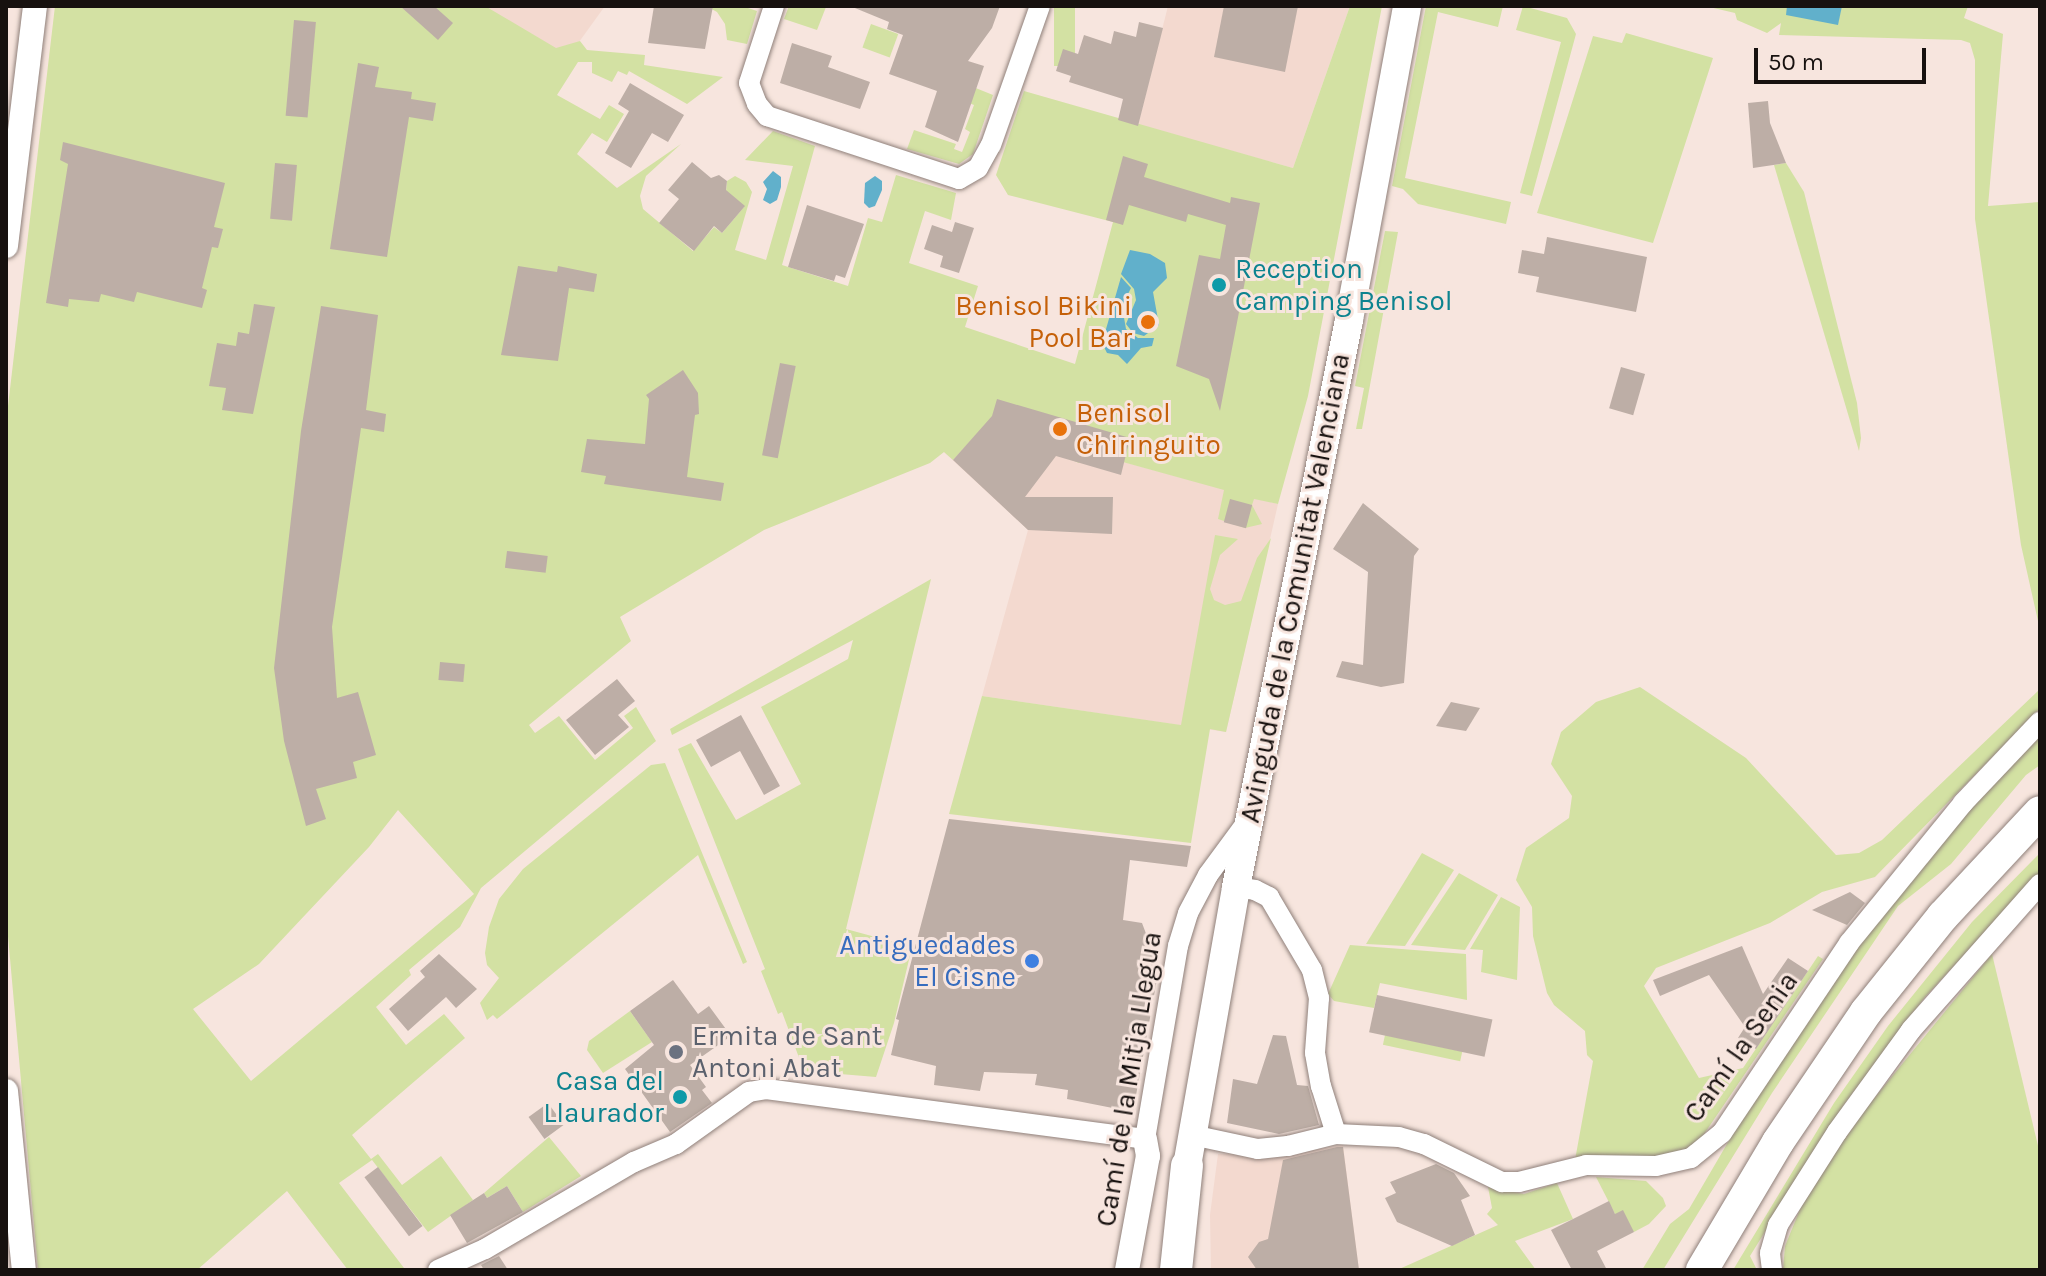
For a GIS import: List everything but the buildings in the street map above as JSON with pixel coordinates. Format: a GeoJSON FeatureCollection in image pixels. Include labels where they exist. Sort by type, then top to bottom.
{"type":"FeatureCollection","features":[{"type":"Feature","properties":{"kind":"highway"},"geometry":{"type":"LineString","coordinates":[[1702,1270],[1778,1142],[1902,965],[1971,884],[2040,812]]}},
{"type":"Feature","properties":{"kind":"highway"},"geometry":{"type":"LineString","coordinates":[[1682,1270],[1739,1185],[1778,1142]]}},
{"type":"Feature","properties":{"kind":"highway"},"geometry":{"type":"LineString","coordinates":[[1176,1270],[1190,1150]]}},
{"type":"Feature","properties":{"kind":"highway"},"geometry":{"type":"LineString","coordinates":[[1190,1150],[1192,1270]]}},
{"type":"Feature","properties":{"kind":"highway"},"geometry":{"type":"LineString","coordinates":[[1157,1270],[1165,1238],[1182,1203]]}},
{"type":"Feature","properties":{"kind":"main road","name":"Avinguda de la Comunitat Valenciana"},"geometry":{"type":"LineString","coordinates":[[1190,1150],[1236,887],[1407,6]]}},
{"type":"Feature","properties":{"kind":"street"},"geometry":{"type":"LineString","coordinates":[[6,246],[35,6]]}},
{"type":"Feature","properties":{"kind":"street"},"geometry":{"type":"LineString","coordinates":[[774,6],[749,83],[757,104],[767,116],[959,179],[978,168],[991,145],[1040,6]]}},
{"type":"Feature","properties":{"kind":"street","name":"Camí la Senia"},"geometry":{"type":"LineString","coordinates":[[1190,1150],[1288,1146],[1336,1134],[1399,1137],[1424,1144],[1502,1182],[1519,1182],[1586,1165],[1656,1166],[1691,1158],[1722,1133],[1849,943],[1963,803],[2040,722]]}},
{"type":"Feature","properties":{"kind":"street","name":"Camí de la Mitja Llegua"},"geometry":{"type":"LineString","coordinates":[[1127,1270],[1148,1156],[1145,1139],[1178,946],[1188,913],[1208,875],[1249,820]]}},
{"type":"Feature","properties":{"kind":"street"},"geometry":{"type":"LineString","coordinates":[[1772,1270],[1770,1253],[1778,1225],[1837,1132],[1911,1030],[2040,884]]}},
{"type":"Feature","properties":{"kind":"street"},"geometry":{"type":"LineString","coordinates":[[1236,887],[1255,890],[1269,897],[1312,970],[1319,998],[1315,1053],[1321,1086],[1336,1134]]}},
{"type":"Feature","properties":{"kind":"street"},"geometry":{"type":"LineString","coordinates":[[438,1270],[485,1249],[654,1151],[676,1144],[749,1092],[766,1089],[1145,1139]]}},
{"type":"Feature","properties":{"kind":"street"},"geometry":{"type":"LineString","coordinates":[[6,1091],[24,1270]]}},
{"type":"Feature","properties":{"kind":"shaded area"},"geometry":{"type":"Polygon","coordinates":[[[396,6],[605,6],[527,114],[396,6]]]}},
{"type":"Feature","properties":{"kind":"shaded area"},"geometry":{"type":"Polygon","coordinates":[[[1168,6],[1350,6],[1293,168],[1138,125],[1168,6]]]}},
{"type":"Feature","properties":{"kind":"shaded area"},"geometry":{"type":"Polygon","coordinates":[[[977,417],[1083,451],[1278,504],[1226,732],[982,696],[1028,530],[944,452],[977,417]]]}},
{"type":"Feature","properties":{"kind":"shaded area"},"geometry":{"type":"Polygon","coordinates":[[[1343,1145],[1359,1270],[1211,1270],[1210,1215],[1218,1154],[1284,1155],[1343,1145]]]}},
{"type":"Feature","properties":{"kind":"green space"},"geometry":{"type":"Polygon","coordinates":[[[55,6],[485,6],[556,48],[580,41],[587,50],[645,55],[644,65],[723,77],[687,104],[629,71],[627,75],[618,71],[612,82],[592,73],[592,62],[578,62],[557,95],[600,119],[609,105],[624,114],[607,142],[592,133],[577,154],[617,188],[681,144],[646,176],[640,196],[643,209],[693,251],[714,227],[722,233],[744,207],[726,191],[727,181],[735,176],[746,182],[752,192],[735,250],[766,260],[793,166],[745,160],[773,131],[815,146],[782,265],[848,286],[868,218],[882,222],[896,175],[956,193],[951,220],[925,211],[909,263],[978,286],[965,327],[1075,364],[1113,222],[1008,195],[996,175],[1024,91],[1293,168],[1350,6],[1382,6],[1308,396],[1278,504],[1254,499],[1252,505],[1262,524],[1245,528],[1218,519],[1224,490],[1083,451],[1079,463],[986,424],[953,460],[944,452],[930,463],[764,530],[620,617],[631,641],[529,725],[535,733],[559,716],[595,760],[633,728],[624,716],[636,707],[656,741],[481,888],[460,927],[409,970],[411,975],[376,1007],[406,1045],[444,1014],[465,1038],[352,1135],[371,1159],[378,1154],[402,1185],[441,1156],[473,1200],[428,1232],[372,1160],[339,1183],[404,1268],[398,1270],[348,1270],[287,1191],[197,1270],[38,1270],[6,914],[6,423],[55,6]],[[398,810],[369,847],[259,964],[193,1009],[251,1081],[474,894],[398,810]]]}},
{"type":"Feature","properties":{"kind":"green space"},"geometry":{"type":"Polygon","coordinates":[[[706,6],[742,6],[757,11],[747,44],[727,40],[725,24],[717,12],[706,6]]]}},
{"type":"Feature","properties":{"kind":"green space"},"geometry":{"type":"Polygon","coordinates":[[[789,6],[826,7],[817,30],[784,19],[789,6]]]}},
{"type":"Feature","properties":{"kind":"green space"},"geometry":{"type":"Polygon","coordinates":[[[1054,6],[1075,6],[1075,66],[1054,66],[1054,6]]]}},
{"type":"Feature","properties":{"kind":"green space"},"geometry":{"type":"Polygon","coordinates":[[[1426,6],[1503,6],[1498,27],[1438,12],[1405,178],[1511,202],[1506,224],[1418,204],[1403,189],[1392,186],[1426,6]]]}},
{"type":"Feature","properties":{"kind":"green space"},"geometry":{"type":"Polygon","coordinates":[[[1523,6],[1567,18],[1576,34],[1532,196],[1520,193],[1561,42],[1516,30],[1523,6]]]}},
{"type":"Feature","properties":{"kind":"green space"},"geometry":{"type":"Polygon","coordinates":[[[1705,6],[1968,6],[1964,18],[2003,34],[1988,206],[2040,202],[2040,630],[2021,545],[1975,219],[1975,60],[1970,43],[1961,40],[1779,35],[1781,23],[1767,33],[1737,20],[1735,13],[1705,6]]]}},
{"type":"Feature","properties":{"kind":"green space"},"geometry":{"type":"Polygon","coordinates":[[[871,24],[898,34],[890,57],[862,47],[871,24]]]}},
{"type":"Feature","properties":{"kind":"green space"},"geometry":{"type":"Polygon","coordinates":[[[1626,33],[1713,58],[1653,243],[1537,213],[1593,36],[1622,43],[1626,33]]]}},
{"type":"Feature","properties":{"kind":"green space"},"geometry":{"type":"Polygon","coordinates":[[[931,70],[993,95],[973,154],[959,164],[907,149],[914,130],[956,144],[954,149],[962,152],[970,132],[965,129],[974,105],[924,85],[931,70]]]}},
{"type":"Feature","properties":{"kind":"green space"},"geometry":{"type":"Polygon","coordinates":[[[1786,163],[1804,192],[1857,403],[1861,438],[1859,451],[1774,165],[1786,163]]]}},
{"type":"Feature","properties":{"kind":"green space"},"geometry":{"type":"Polygon","coordinates":[[[1385,231],[1398,232],[1362,429],[1356,429],[1364,388],[1355,386],[1385,231]]]}},
{"type":"Feature","properties":{"kind":"green space"},"geometry":{"type":"Polygon","coordinates":[[[1215,535],[1238,539],[1220,555],[1210,589],[1214,600],[1225,605],[1241,601],[1257,558],[1271,538],[1226,732],[1210,729],[1191,843],[949,814],[982,696],[1181,725],[1215,535]]]}},
{"type":"Feature","properties":{"kind":"green space"},"geometry":{"type":"Polygon","coordinates":[[[931,579],[846,929],[912,947],[894,1023],[876,1077],[804,1071],[782,1012],[778,1014],[761,971],[765,969],[678,749],[691,743],[736,820],[801,784],[761,707],[848,659],[853,640],[672,735],[670,729],[931,579]]]}},
{"type":"Feature","properties":{"kind":"green space"},"geometry":{"type":"Polygon","coordinates":[[[1640,687],[1746,758],[1836,855],[1859,853],[1882,840],[2040,689],[2040,708],[1875,877],[1822,892],[1770,923],[1656,968],[1644,986],[1699,1078],[1743,1068],[1818,956],[1823,959],[1698,1143],[1685,1151],[1655,1159],[1575,1160],[1593,1061],[1587,1055],[1585,1031],[1554,1005],[1547,993],[1533,936],[1532,907],[1516,880],[1526,848],[1569,818],[1572,796],[1551,764],[1561,732],[1596,702],[1640,687]]]}},
{"type":"Feature","properties":{"kind":"green space"},"geometry":{"type":"Polygon","coordinates":[[[2040,733],[2040,765],[2026,775],[1951,864],[1898,906],[1772,1093],[1663,1270],[1642,1270],[1670,1224],[1689,1209],[1755,1096],[1845,962],[1975,800],[2040,733]]]}},
{"type":"Feature","properties":{"kind":"green space"},"geometry":{"type":"Polygon","coordinates":[[[665,763],[747,962],[743,964],[698,855],[497,1019],[493,1015],[487,1020],[480,1003],[499,978],[487,965],[485,953],[489,927],[499,899],[523,869],[651,765],[665,763]]]}},
{"type":"Feature","properties":{"kind":"green space"},"geometry":{"type":"Polygon","coordinates":[[[1422,853],[1454,870],[1405,946],[1366,944],[1422,853]]]}},
{"type":"Feature","properties":{"kind":"green space"},"geometry":{"type":"Polygon","coordinates":[[[2040,853],[2040,873],[1925,997],[1843,1106],[1750,1256],[1757,1270],[1733,1270],[1834,1103],[1888,1026],[1972,922],[2040,853]]]}},
{"type":"Feature","properties":{"kind":"green space"},"geometry":{"type":"Polygon","coordinates":[[[1459,873],[1498,895],[1465,950],[1411,945],[1459,873]]]}},
{"type":"Feature","properties":{"kind":"green space"},"geometry":{"type":"Polygon","coordinates":[[[1501,897],[1520,907],[1517,980],[1481,972],[1483,950],[1470,949],[1501,897]]]}},
{"type":"Feature","properties":{"kind":"green space"},"geometry":{"type":"Polygon","coordinates":[[[1350,945],[1466,954],[1467,1000],[1380,983],[1374,1008],[1334,1001],[1328,994],[1350,945]]]}},
{"type":"Feature","properties":{"kind":"green space"},"geometry":{"type":"Polygon","coordinates":[[[1992,954],[2040,1154],[2040,1270],[1783,1270],[1785,1246],[1801,1207],[1832,1157],[1867,1107],[1992,954]]]}},
{"type":"Feature","properties":{"kind":"green space"},"geometry":{"type":"Polygon","coordinates":[[[630,1011],[652,1042],[603,1073],[587,1050],[589,1041],[630,1011]]]}},
{"type":"Feature","properties":{"kind":"green space"},"geometry":{"type":"Polygon","coordinates":[[[1385,1035],[1462,1051],[1460,1061],[1383,1045],[1385,1035]]]}},
{"type":"Feature","properties":{"kind":"green space"},"geometry":{"type":"Polygon","coordinates":[[[549,1137],[581,1176],[523,1212],[507,1186],[487,1198],[484,1193],[549,1137]]]}},
{"type":"Feature","properties":{"kind":"green space"},"geometry":{"type":"Polygon","coordinates":[[[1596,1177],[1646,1181],[1663,1198],[1666,1206],[1649,1224],[1634,1232],[1615,1214],[1596,1177]]]}},
{"type":"Feature","properties":{"kind":"green space"},"geometry":{"type":"Polygon","coordinates":[[[1557,1183],[1573,1219],[1515,1241],[1536,1270],[1397,1270],[1498,1225],[1487,1214],[1492,1208],[1488,1187],[1524,1194],[1557,1183]]]}},
{"type":"Feature","properties":{"kind":"water"},"geometry":{"type":"Polygon","coordinates":[[[1787,6],[1842,6],[1838,25],[1786,15],[1787,6]]]}},
{"type":"Feature","properties":{"kind":"water"},"geometry":{"type":"Polygon","coordinates":[[[773,171],[781,177],[781,187],[777,200],[770,204],[763,200],[767,189],[763,182],[773,171]]]}},
{"type":"Feature","properties":{"kind":"water"},"geometry":{"type":"Polygon","coordinates":[[[875,176],[882,181],[882,190],[875,206],[869,208],[864,203],[865,183],[875,176]]]}},
{"type":"Feature","properties":{"kind":"water"},"geometry":{"type":"Polygon","coordinates":[[[1130,250],[1150,254],[1165,263],[1167,278],[1153,292],[1159,325],[1144,336],[1133,333],[1126,324],[1136,300],[1134,289],[1121,274],[1130,250]]]}},
{"type":"Feature","properties":{"kind":"water"},"geometry":{"type":"Polygon","coordinates":[[[1121,277],[1131,288],[1122,306],[1126,329],[1138,338],[1154,338],[1152,346],[1141,348],[1127,364],[1118,355],[1107,353],[1102,343],[1121,277]]]}},
{"type":"Feature","properties":{"kind":"place","name":"Reception Camping Benisol"},"geometry":{"type":"Point","coordinates":[1219,285]}},
{"type":"Feature","properties":{"kind":"place","name":"Benisol Bikini Pool Bar"},"geometry":{"type":"Point","coordinates":[1148,322]}},
{"type":"Feature","properties":{"kind":"place","name":"Benisol Chiringuito"},"geometry":{"type":"Point","coordinates":[1060,429]}},
{"type":"Feature","properties":{"kind":"place","name":"Antiguedades El Cisne"},"geometry":{"type":"Point","coordinates":[1032,961]}},
{"type":"Feature","properties":{"kind":"place","name":"Ermita de Sant Antoni Abat"},"geometry":{"type":"Point","coordinates":[676,1052]}},
{"type":"Feature","properties":{"kind":"place","name":"Casa del Llaurador"},"geometry":{"type":"Point","coordinates":[680,1097]}}]}
